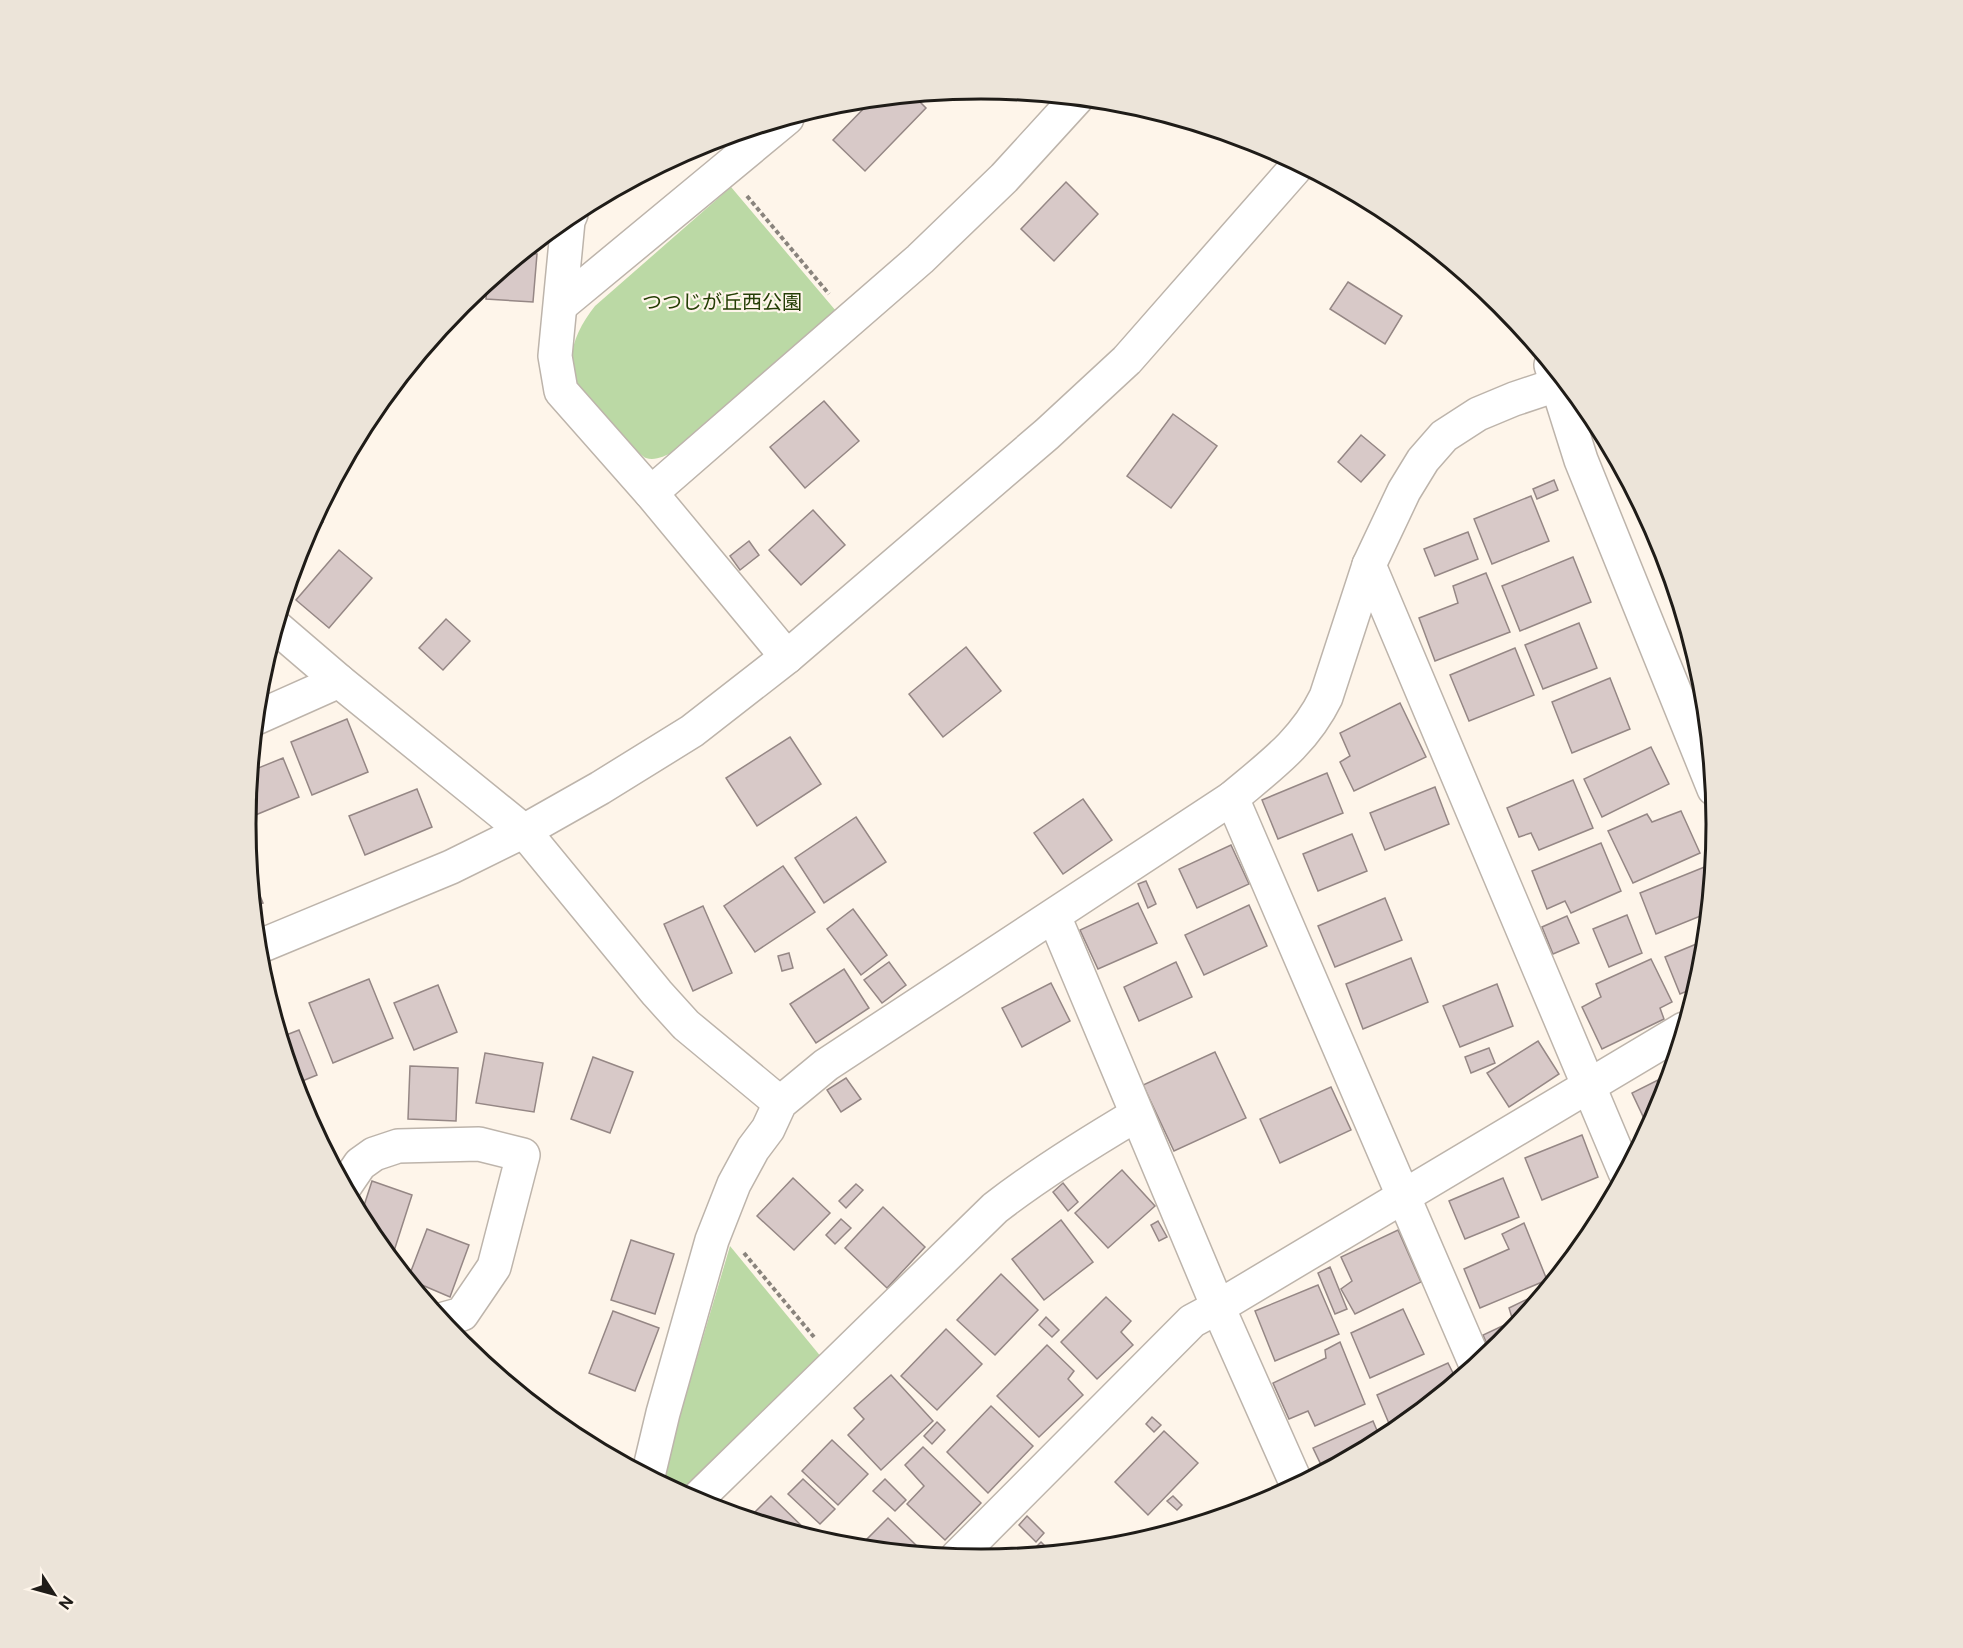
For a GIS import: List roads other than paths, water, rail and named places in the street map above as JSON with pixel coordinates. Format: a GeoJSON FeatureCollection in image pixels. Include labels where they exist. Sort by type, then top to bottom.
{"type":"FeatureCollection","features":[{"type":"Feature","properties":{"kind":"street"},"geometry":{"type":"LineString","coordinates":[[651,493],[920,259],[1004,178],[1071,105]]}},
{"type":"Feature","properties":{"kind":"street"},"geometry":{"type":"LineString","coordinates":[[561,305],[773,130]]}},
{"type":"Feature","properties":{"kind":"street"},"geometry":{"type":"LineString","coordinates":[[267,943],[451,867],[524,831],[600,788],[692,731],[787,657],[1047,434],[1127,360],[1294,170]]}},
{"type":"Feature","properties":{"kind":"street"},"geometry":{"type":"LineString","coordinates":[[567,229],[555,356],[561,391],[651,493],[787,657]]}},
{"type":"Feature","properties":{"kind":"street"},"geometry":{"type":"LineString","coordinates":[[650,1468],[663,1413],[718,1223],[734,1184],[753,1149],[768,1129],[780,1103],[826,1065],[1232,798],[1292,748],[1318,714],[1326,697],[1369,565],[1404,491],[1423,460],[1444,436],[1478,414],[1554,379]]}},
{"type":"Feature","properties":{"kind":"street"},"geometry":{"type":"LineString","coordinates":[[1561,389],[1581,460],[1704,763]]}},
{"type":"Feature","properties":{"kind":"street"},"geometry":{"type":"LineString","coordinates":[[1369,565],[1622,1164]]}},
{"type":"Feature","properties":{"kind":"street"},"geometry":{"type":"LineString","coordinates":[[282,632],[524,831],[686,1025],[780,1103]]}},
{"type":"Feature","properties":{"kind":"street"},"geometry":{"type":"LineString","coordinates":[[265,714],[339,681]]}},
{"type":"Feature","properties":{"kind":"street"},"geometry":{"type":"LineString","coordinates":[[1232,798],[1473,1357]]}},
{"type":"Feature","properties":{"kind":"street"},"geometry":{"type":"LineString","coordinates":[[1054,916],[1136,1115],[1294,1478]]}},
{"type":"Feature","properties":{"kind":"street"},"geometry":{"type":"LineString","coordinates":[[966,1548],[1192,1321],[1405,1197],[1675,1034]]}},
{"type":"Feature","properties":{"kind":"street"},"geometry":{"type":"LineString","coordinates":[[703,1493],[995,1208],[1067,1156],[1136,1115]]}},
{"type":"Feature","properties":{"kind":"street"},"geometry":{"type":"LineString","coordinates":[[350,1179],[360,1164],[374,1154],[398,1146],[479,1144],[523,1155],[494,1267],[462,1314],[450,1317]]}},
{"type":"Feature","properties":{"kind":"park label","name":"つつじが丘西公園"},"geometry":{"type":"Point","coordinates":[722,302]}}]}
